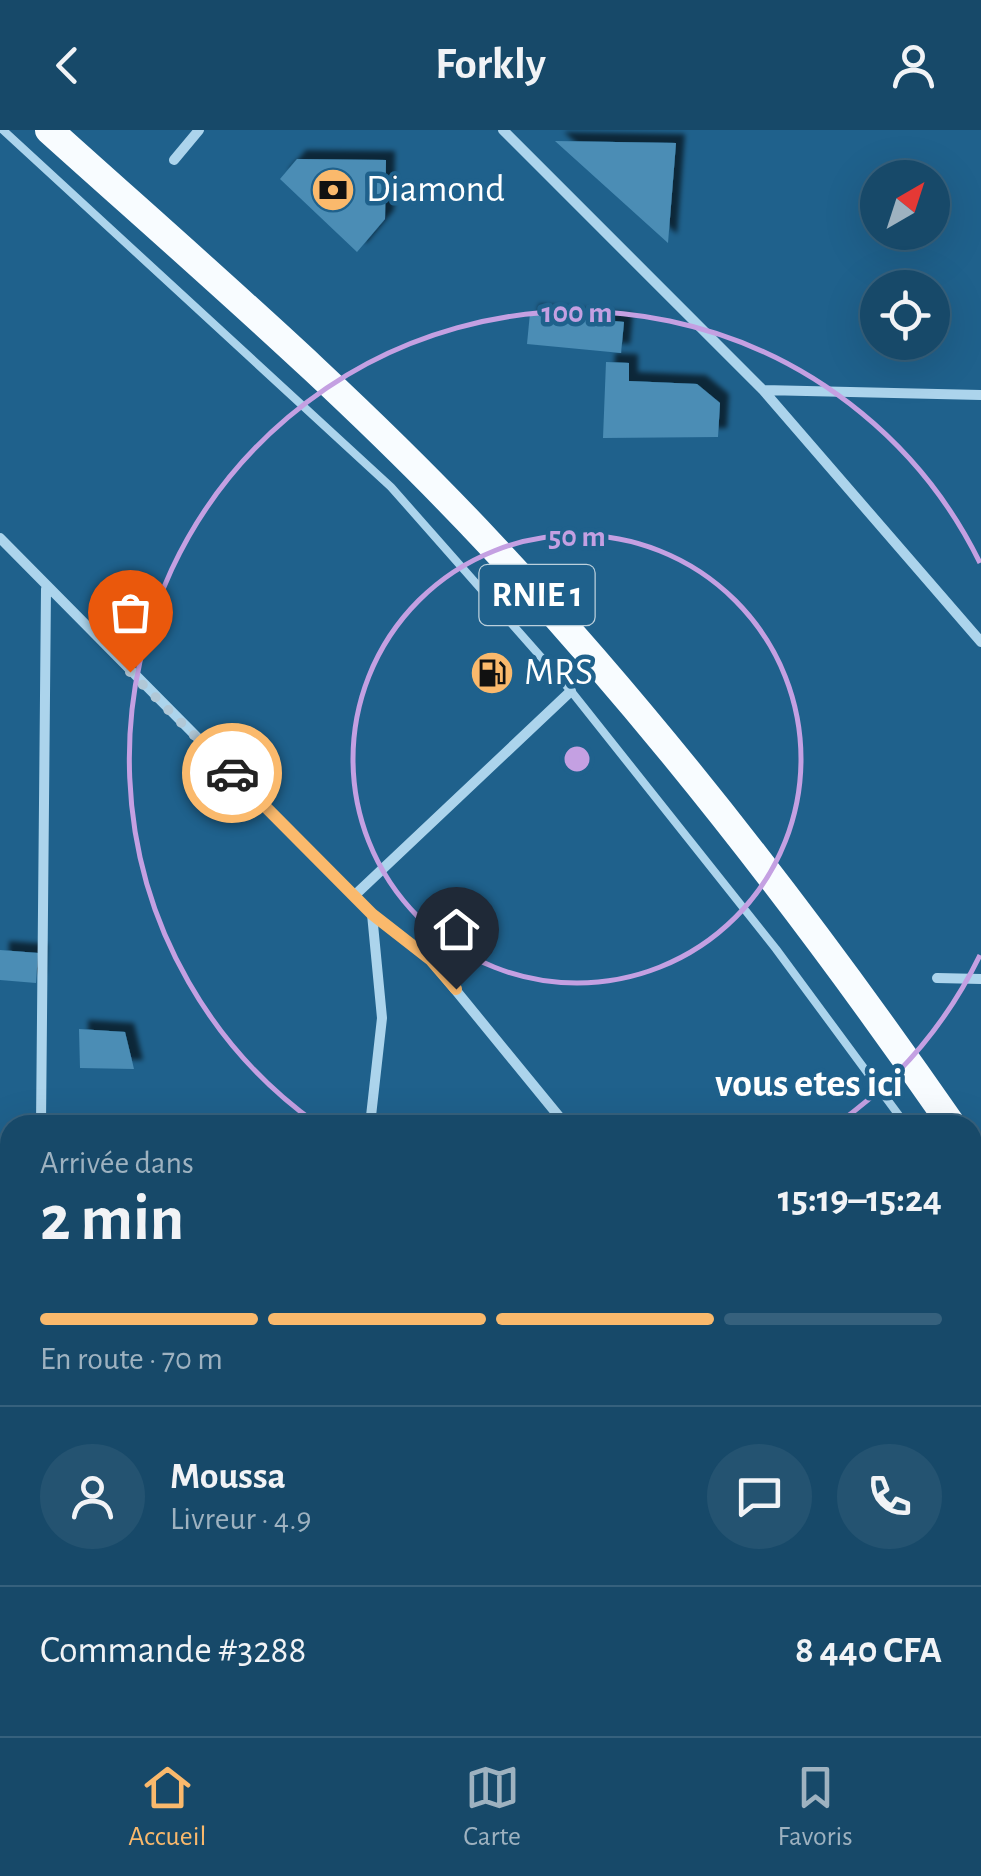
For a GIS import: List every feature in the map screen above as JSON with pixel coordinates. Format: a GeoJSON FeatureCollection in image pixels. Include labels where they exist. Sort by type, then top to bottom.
{"type":"FeatureCollection","features":[{"type":"Feature","properties":{"kind":"highway","name":"RNIE 1"},"geometry":{"type":"LineString","coordinates":[[50,130],[342,396],[488,541],[600,663],[810,927],[945,1115]]}},
{"type":"Feature","properties":{"kind":"street"},"geometry":{"type":"LineString","coordinates":[[174,160],[199,130]]}},
{"type":"Feature","properties":{"kind":"street"},"geometry":{"type":"LineString","coordinates":[[502,130],[763,390],[981,642]]}},
{"type":"Feature","properties":{"kind":"street"},"geometry":{"type":"LineString","coordinates":[[763,390],[981,394]]}},
{"type":"Feature","properties":{"kind":"street"},"geometry":{"type":"LineString","coordinates":[[0,538],[46,589],[372,914],[431,960],[558,1115]]}},
{"type":"Feature","properties":{"kind":"street"},"geometry":{"type":"LineString","coordinates":[[40,1115],[46,589]]}},
{"type":"Feature","properties":{"kind":"street"},"geometry":{"type":"LineString","coordinates":[[355,895],[571,690]]}},
{"type":"Feature","properties":{"kind":"street"},"geometry":{"type":"LineString","coordinates":[[371,1115],[382,1018],[372,914]]}},
{"type":"Feature","properties":{"kind":"street"},"geometry":{"type":"LineString","coordinates":[[937,978],[981,979]]}},
{"type":"Feature","properties":{"kind":"lane"},"geometry":{"type":"LineString","coordinates":[[2,130],[391,487],[571,690],[776,949],[899,1115]]}},
{"type":"Feature","properties":{"kind":"building"},"geometry":{"type":"Polygon","coordinates":[[[555,141],[676,143],[668,243],[555,141]]]}},
{"type":"Feature","properties":{"kind":"building"},"geometry":{"type":"Polygon","coordinates":[[[297,159],[386,160],[385,219],[357,252],[280,179],[297,159]]]}},
{"type":"Feature","properties":{"kind":"building"},"geometry":{"type":"Polygon","coordinates":[[[530,313],[624,322],[621,353],[527,344],[530,313]]]}},
{"type":"Feature","properties":{"kind":"building"},"geometry":{"type":"Polygon","coordinates":[[[606,362],[629,363],[629,381],[697,384],[720,403],[718,437],[603,438],[606,362]]]}},
{"type":"Feature","properties":{"kind":"building"},"geometry":{"type":"Polygon","coordinates":[[[0,950],[38,953],[36,983],[0,980],[0,950]]]}},
{"type":"Feature","properties":{"kind":"building"},"geometry":{"type":"Polygon","coordinates":[[[79,1029],[125,1032],[134,1069],[80,1068],[79,1029]]]}},
{"type":"Feature","properties":{"kind":"way so far"},"geometry":{"type":"LineString","coordinates":[[130,672],[232,773]]}},
{"type":"Feature","properties":{"kind":"place","name":"Diamond"},"geometry":{"type":"Point","coordinates":[333,190]}},
{"type":"Feature","properties":{"kind":"place","name":"MRS"},"geometry":{"type":"Point","coordinates":[492,673]}},
{"type":"Feature","properties":{"kind":"district","name":"vous etes ici"},"geometry":{"type":"Point","coordinates":[809,1084]}},
{"type":"Feature","properties":{"kind":"route"},"geometry":{"type":"LineString","coordinates":[[232,773],[372,914],[431,960],[456,989]]}}]}
